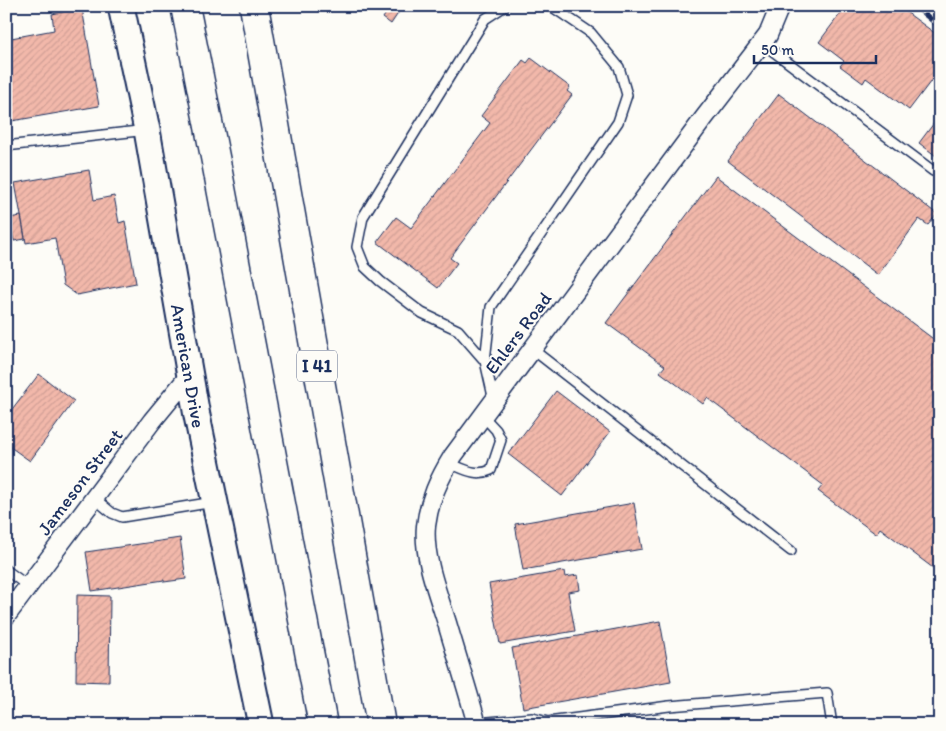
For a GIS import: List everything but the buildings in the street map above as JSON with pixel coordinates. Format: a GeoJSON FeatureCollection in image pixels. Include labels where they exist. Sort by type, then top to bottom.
{"type":"FeatureCollection","features":[{"type":"Feature","properties":{"kind":"highway"},"geometry":{"type":"LineString","coordinates":[[185,6],[223,196],[323,725]]}},
{"type":"Feature","properties":{"kind":"highway","name":"I 41"},"geometry":{"type":"LineString","coordinates":[[254,6],[381,725]]}},
{"type":"Feature","properties":{"kind":"street","name":"American Drive"},"geometry":{"type":"LineString","coordinates":[[121,6],[147,130],[189,376],[261,725]]}},
{"type":"Feature","properties":{"kind":"street","name":"Ehlers Road"},"geometry":{"type":"LineString","coordinates":[[477,724],[436,587],[427,548],[426,529],[434,489],[449,463],[532,349],[762,42],[773,26],[780,6]]}},
{"type":"Feature","properties":{"kind":"street","name":"Jameson Street"},"geometry":{"type":"LineString","coordinates":[[6,616],[152,421],[189,376]]}},
{"type":"Feature","properties":{"kind":"lane"},"geometry":{"type":"LineString","coordinates":[[485,362],[458,330],[422,312],[380,281],[365,267],[357,247],[363,217],[485,19],[505,6]]}},
{"type":"Feature","properties":{"kind":"lane"},"geometry":{"type":"LineString","coordinates":[[494,401],[485,362],[491,307],[618,122],[627,95],[619,67],[590,33],[551,6]]}},
{"type":"Feature","properties":{"kind":"lane"},"geometry":{"type":"LineString","coordinates":[[762,42],[933,172]]}},
{"type":"Feature","properties":{"kind":"lane"},"geometry":{"type":"LineString","coordinates":[[6,146],[147,130]]}},
{"type":"Feature","properties":{"kind":"lane"},"geometry":{"type":"LineString","coordinates":[[532,349],[791,552]]}},
{"type":"Feature","properties":{"kind":"lane"},"geometry":{"type":"LineString","coordinates":[[449,463],[468,471],[482,474],[492,470],[501,440],[496,430],[483,416]]}},
{"type":"Feature","properties":{"kind":"lane"},"geometry":{"type":"LineString","coordinates":[[94,498],[112,513],[122,517],[214,502]]}},
{"type":"Feature","properties":{"kind":"lane"},"geometry":{"type":"LineString","coordinates":[[6,570],[28,586]]}},
{"type":"Feature","properties":{"kind":"lane"},"geometry":{"type":"LineString","coordinates":[[477,724],[532,718],[548,722],[669,706],[827,693],[832,725]]}},
{"type":"Feature","properties":{"kind":"railway"},"geometry":{"type":"LineString","coordinates":[[915,6],[940,27]]}}]}
